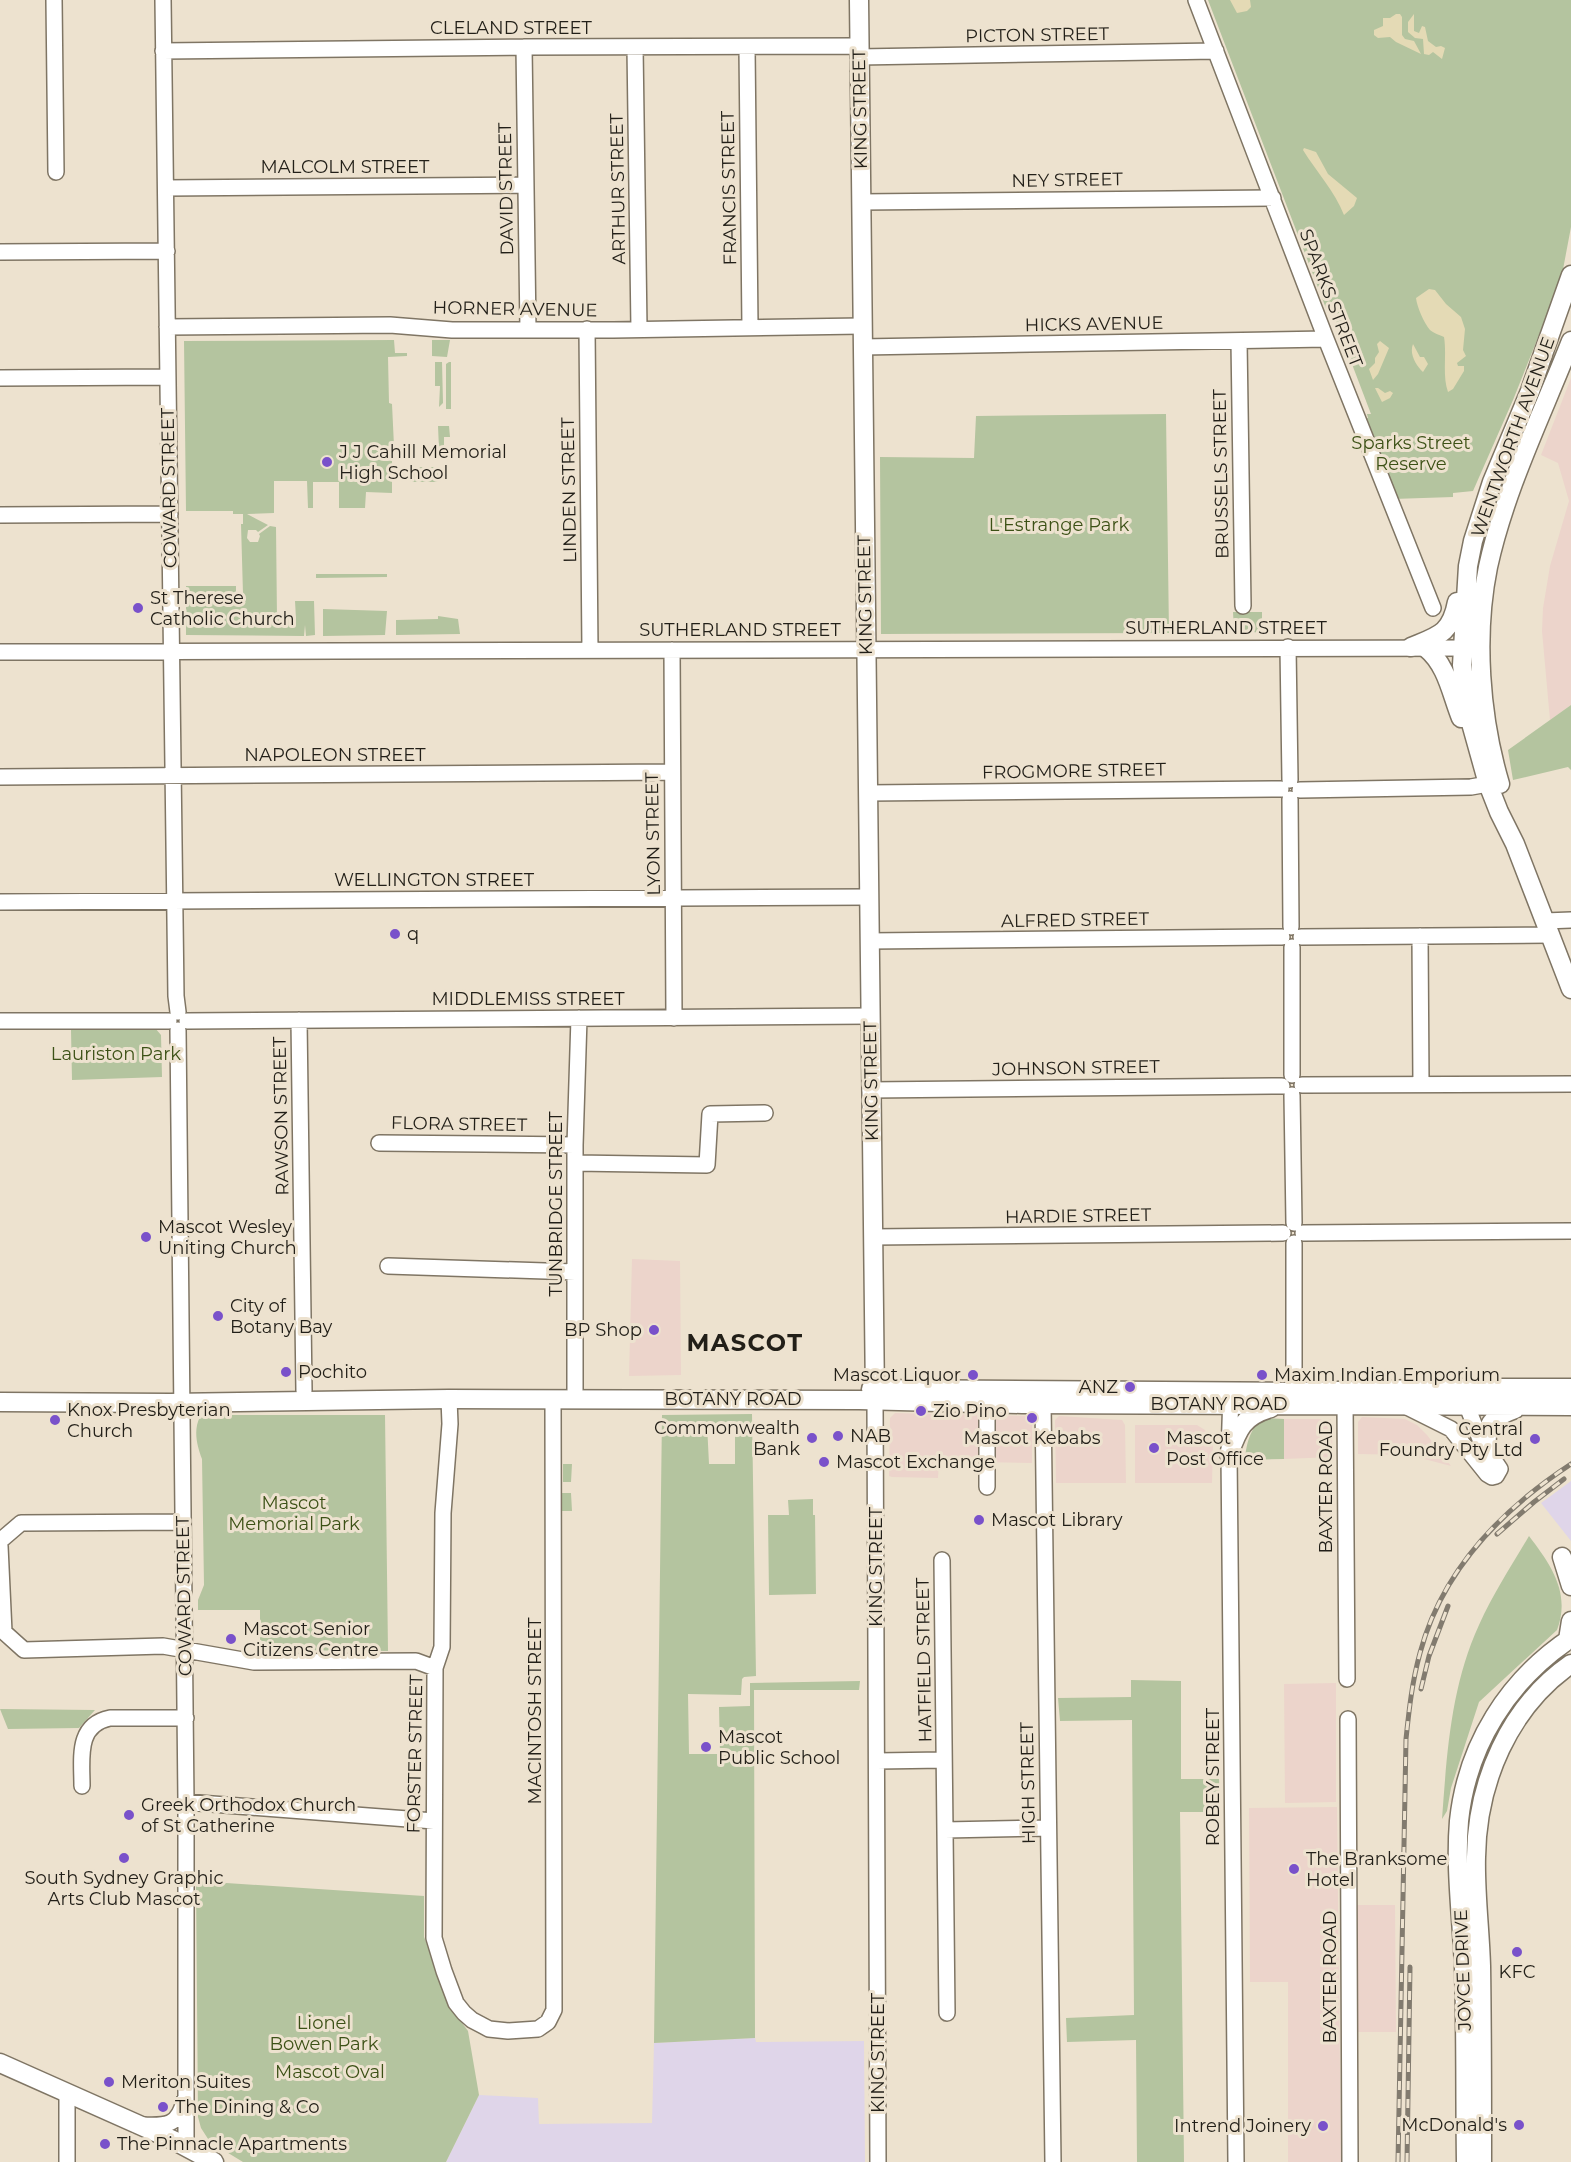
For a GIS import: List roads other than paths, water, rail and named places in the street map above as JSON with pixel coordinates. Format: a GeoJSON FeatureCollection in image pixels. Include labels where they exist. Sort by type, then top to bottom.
{"type":"FeatureCollection","features":[{"type":"Feature","properties":{"kind":"main road","name":"KING STREET"},"geometry":{"type":"LineString","coordinates":[[859,0],[874,1395]]}},
{"type":"Feature","properties":{"kind":"main road","name":"WENTWORTH AVENUE"},"geometry":{"type":"LineString","coordinates":[[1571,275],[1544,354],[1492,482],[1473,541],[1468,566],[1462,647],[1465,692],[1477,749],[1488,784],[1515,843],[1571,989]]}},
{"type":"Feature","properties":{"kind":"main road","name":"WENTWORTH AVENUE"},"geometry":{"type":"LineString","coordinates":[[1515,843],[1488,731],[1482,685],[1481,648],[1486,586],[1496,537],[1515,482],[1567,360],[1571,341]]}},
{"type":"Feature","properties":{"kind":"main road"},"geometry":{"type":"LineString","coordinates":[[1418,647],[1447,630],[1454,617],[1459,590],[1468,566]]}},
{"type":"Feature","properties":{"kind":"main road"},"geometry":{"type":"LineString","coordinates":[[1418,647],[1437,656],[1460,717],[1477,749]]}},
{"type":"Feature","properties":{"kind":"main road","name":"BOTANY ROAD"},"geometry":{"type":"LineString","coordinates":[[0,1402],[304,1391],[575,1390],[1294,1398],[1460,1388],[1571,1388]]}},
{"type":"Feature","properties":{"kind":"main road","name":"BOTANY ROAD"},"geometry":{"type":"LineString","coordinates":[[0,1392],[183,1397],[449,1399],[859,1400],[874,1395],[987,1403],[1043,1404],[1231,1398]]}},
{"type":"Feature","properties":{"kind":"main road"},"geometry":{"type":"LineString","coordinates":[[1229,1454],[1241,1426],[1252,1415],[1294,1398]]}},
{"type":"Feature","properties":{"kind":"main road","name":"BOTANY ROAD"},"geometry":{"type":"LineString","coordinates":[[1294,1398],[1345,1404],[1571,1406]]}},
{"type":"Feature","properties":{"kind":"main road"},"geometry":{"type":"LineString","coordinates":[[1487,1451],[1486,1432],[1493,1419],[1521,1407]]}},
{"type":"Feature","properties":{"kind":"main road"},"geometry":{"type":"LineString","coordinates":[[1562,1557],[1571,1586]]}},
{"type":"Feature","properties":{"kind":"main road"},"geometry":{"type":"LineString","coordinates":[[1569,1639],[1571,1621]]}},
{"type":"Feature","properties":{"kind":"main road","name":"JOYCE DRIVE"},"geometry":{"type":"LineString","coordinates":[[1466,2162],[1464,1970],[1458,1847],[1459,1821],[1465,1784],[1483,1737],[1501,1705],[1534,1666],[1569,1639]]}},
{"type":"Feature","properties":{"kind":"main road","name":"JOYCE DRIVE"},"geometry":{"type":"LineString","coordinates":[[1482,2162],[1480,1963],[1476,1857],[1480,1811],[1492,1768],[1516,1720],[1540,1691],[1571,1664]]}},
{"type":"Feature","properties":{"kind":"main road"},"geometry":{"type":"LineString","coordinates":[[0,2062],[140,2125],[186,2154],[214,2162]]}},
{"type":"Feature","properties":{"kind":"street"},"geometry":{"type":"LineString","coordinates":[[54,0],[56,172]]}},
{"type":"Feature","properties":{"kind":"street","name":"COWARD STREET"},"geometry":{"type":"LineString","coordinates":[[163,0],[183,1397],[186,2154]]}},
{"type":"Feature","properties":{"kind":"street","name":"SPARKS STREET"},"geometry":{"type":"LineString","coordinates":[[1196,0],[1326,339],[1433,608]]}},
{"type":"Feature","properties":{"kind":"street","name":"DAVID STREET"},"geometry":{"type":"LineString","coordinates":[[524,47],[528,330]]}},
{"type":"Feature","properties":{"kind":"street","name":"CLELAND STREET"},"geometry":{"type":"LineString","coordinates":[[163,51],[635,47],[859,52]]}},
{"type":"Feature","properties":{"kind":"street","name":"ARTHUR STREET"},"geometry":{"type":"LineString","coordinates":[[635,47],[639,329]]}},
{"type":"Feature","properties":{"kind":"street","name":"FRANCIS STREET"},"geometry":{"type":"LineString","coordinates":[[747,48],[750,327]]}},
{"type":"Feature","properties":{"kind":"street","name":"PICTON STREET"},"geometry":{"type":"LineString","coordinates":[[859,52],[1216,51]]}},
{"type":"Feature","properties":{"kind":"street","name":"MALCOLM STREET"},"geometry":{"type":"LineString","coordinates":[[166,188],[525,185]]}},
{"type":"Feature","properties":{"kind":"street","name":"NEY STREET"},"geometry":{"type":"LineString","coordinates":[[861,202],[1273,198]]}},
{"type":"Feature","properties":{"kind":"street"},"geometry":{"type":"LineString","coordinates":[[0,252],[167,251]]}},
{"type":"Feature","properties":{"kind":"street","name":"HORNER AVENUE"},"geometry":{"type":"LineString","coordinates":[[168,327],[390,325],[452,330],[528,330],[862,326]]}},
{"type":"Feature","properties":{"kind":"street","name":"LINDEN STREET"},"geometry":{"type":"LineString","coordinates":[[587,329],[590,650]]}},
{"type":"Feature","properties":{"kind":"street","name":"HICKS AVENUE"},"geometry":{"type":"LineString","coordinates":[[862,347],[1326,339]]}},
{"type":"Feature","properties":{"kind":"street","name":"BRUSSELS STREET"},"geometry":{"type":"LineString","coordinates":[[1239,341],[1243,606]]}},
{"type":"Feature","properties":{"kind":"street"},"geometry":{"type":"LineString","coordinates":[[1544,354],[1567,360]]}},
{"type":"Feature","properties":{"kind":"street"},"geometry":{"type":"LineString","coordinates":[[0,378],[168,377]]}},
{"type":"Feature","properties":{"kind":"street"},"geometry":{"type":"LineString","coordinates":[[0,515],[170,514]]}},
{"type":"Feature","properties":{"kind":"street"},"geometry":{"type":"LineString","coordinates":[[1288,647],[1294,1398]]}},
{"type":"Feature","properties":{"kind":"street","name":"SUTHERLAND STREET"},"geometry":{"type":"LineString","coordinates":[[0,652],[1481,648]]}},
{"type":"Feature","properties":{"kind":"street","name":"LYON STREET"},"geometry":{"type":"LineString","coordinates":[[672,650],[674,1018]]}},
{"type":"Feature","properties":{"kind":"street","name":"NAPOLEON STREET"},"geometry":{"type":"LineString","coordinates":[[0,777],[671,772]]}},
{"type":"Feature","properties":{"kind":"street","name":"FROGMORE STREET"},"geometry":{"type":"LineString","coordinates":[[868,793],[1471,787],[1488,784]]}},
{"type":"Feature","properties":{"kind":"street","name":"WELLINGTON STREET"},"geometry":{"type":"LineString","coordinates":[[0,902],[868,897]]}},
{"type":"Feature","properties":{"kind":"street","name":"ALFRED STREET"},"geometry":{"type":"LineString","coordinates":[[869,941],[1420,936],[1547,928],[1571,920]]}},
{"type":"Feature","properties":{"kind":"street"},"geometry":{"type":"LineString","coordinates":[[1420,936],[1421,1084]]}},
{"type":"Feature","properties":{"kind":"street","name":"MIDDLEMISS STREET"},"geometry":{"type":"LineString","coordinates":[[0,1022],[870,1016]]}},
{"type":"Feature","properties":{"kind":"street","name":"TUNBRIDGE STREET"},"geometry":{"type":"LineString","coordinates":[[575,1390],[575,1145],[579,1018]]}},
{"type":"Feature","properties":{"kind":"street","name":"RAWSON STREET"},"geometry":{"type":"LineString","coordinates":[[299,1020],[304,1391]]}},
{"type":"Feature","properties":{"kind":"street","name":"JOHNSON STREET"},"geometry":{"type":"LineString","coordinates":[[870,1090],[1571,1084]]}},
{"type":"Feature","properties":{"kind":"street"},"geometry":{"type":"LineString","coordinates":[[575,1163],[707,1165],[710,1114],[765,1113]]}},
{"type":"Feature","properties":{"kind":"street","name":"FLORA STREET"},"geometry":{"type":"LineString","coordinates":[[380,1143],[575,1145]]}},
{"type":"Feature","properties":{"kind":"street","name":"HARDIE STREET"},"geometry":{"type":"LineString","coordinates":[[873,1237],[1571,1231]]}},
{"type":"Feature","properties":{"kind":"street"},"geometry":{"type":"LineString","coordinates":[[388,1266],[574,1272]]}},
{"type":"Feature","properties":{"kind":"street"},"geometry":{"type":"LineString","coordinates":[[1403,1405],[1450,1429],[1487,1474],[1492,1477],[1496,1476],[1500,1469],[1487,1451],[1460,1388]]}},
{"type":"Feature","properties":{"kind":"street","name":"KING STREET"},"geometry":{"type":"LineString","coordinates":[[874,1395],[878,2162]]}},
{"type":"Feature","properties":{"kind":"street","name":"ROBEY STREET"},"geometry":{"type":"LineString","coordinates":[[1231,1398],[1229,1454],[1236,2162]]}},
{"type":"Feature","properties":{"kind":"street","name":"FORSTER STREET"},"geometry":{"type":"LineString","coordinates":[[449,1399],[450,1424],[443,1513],[442,1647],[435,1668],[434,1938],[456,2003],[472,2020],[489,2029],[500,2031],[538,2029],[548,2022]]}},
{"type":"Feature","properties":{"kind":"street","name":"MACINTOSH STREET"},"geometry":{"type":"LineString","coordinates":[[548,2022],[554,2010],[555,2001],[554,1399]]}},
{"type":"Feature","properties":{"kind":"street"},"geometry":{"type":"LineString","coordinates":[[987,1403],[987,1487]]}},
{"type":"Feature","properties":{"kind":"street","name":"HIGH STREET"},"geometry":{"type":"LineString","coordinates":[[1043,1404],[1053,2162]]}},
{"type":"Feature","properties":{"kind":"street","name":"BAXTER ROAD"},"geometry":{"type":"LineString","coordinates":[[1345,1404],[1347,1679]]}},
{"type":"Feature","properties":{"kind":"street"},"geometry":{"type":"LineString","coordinates":[[0,1541],[21,1523],[183,1522]]}},
{"type":"Feature","properties":{"kind":"street"},"geometry":{"type":"LineString","coordinates":[[0,1546],[4,1632],[24,1650],[163,1646],[254,1662],[416,1661],[435,1668]]}},
{"type":"Feature","properties":{"kind":"street","name":"HATFIELD STREET"},"geometry":{"type":"LineString","coordinates":[[942,1560],[947,2013]]}},
{"type":"Feature","properties":{"kind":"street"},"geometry":{"type":"LineString","coordinates":[[82,1786],[82,1752],[85,1737],[98,1721],[110,1718],[186,1718]]}},
{"type":"Feature","properties":{"kind":"street","name":"BAXTER ROAD"},"geometry":{"type":"LineString","coordinates":[[1348,1719],[1350,2162]]}},
{"type":"Feature","properties":{"kind":"street","name":"HATFIELD STREET"},"geometry":{"type":"LineString","coordinates":[[877,1761],[944,1760]]}},
{"type":"Feature","properties":{"kind":"street"},"geometry":{"type":"LineString","coordinates":[[186,1802],[434,1821]]}},
{"type":"Feature","properties":{"kind":"street"},"geometry":{"type":"LineString","coordinates":[[945,1830],[1048,1828]]}},
{"type":"Feature","properties":{"kind":"street"},"geometry":{"type":"LineString","coordinates":[[66,2162],[68,2093]]}},
{"type":"Feature","properties":{"kind":"street"},"geometry":{"type":"LineString","coordinates":[[140,2125],[162,2125],[172,2122],[180,2113],[186,2094]]}},
{"type":"Feature","properties":{"kind":"railway"},"geometry":{"type":"LineString","coordinates":[[1398,2162],[1406,1739],[1417,1664],[1430,1623],[1443,1595],[1477,1545],[1521,1501],[1571,1464]]}},
{"type":"Feature","properties":{"kind":"railway"},"geometry":{"type":"LineString","coordinates":[[1497,1534],[1564,1479]]}},
{"type":"Feature","properties":{"kind":"railway"},"geometry":{"type":"LineString","coordinates":[[1421,1689],[1429,1656],[1448,1606]]}},
{"type":"Feature","properties":{"kind":"railway"},"geometry":{"type":"LineString","coordinates":[[1407,2162],[1410,1967]]}},
{"type":"Feature","properties":{"kind":"place","name":"J J Cahill Memorial High School"},"geometry":{"type":"Point","coordinates":[327,462]}},
{"type":"Feature","properties":{"kind":"place","name":"St Therese Catholic Church"},"geometry":{"type":"Point","coordinates":[138,608]}},
{"type":"Feature","properties":{"kind":"place","name":"q"},"geometry":{"type":"Point","coordinates":[395,934]}},
{"type":"Feature","properties":{"kind":"place","name":"Mascot Wesley Uniting Church"},"geometry":{"type":"Point","coordinates":[146,1237]}},
{"type":"Feature","properties":{"kind":"place","name":"City of Botany Bay"},"geometry":{"type":"Point","coordinates":[218,1316]}},
{"type":"Feature","properties":{"kind":"place","name":"BP Shop"},"geometry":{"type":"Point","coordinates":[654,1330]}},
{"type":"Feature","properties":{"kind":"place","name":"Pochito"},"geometry":{"type":"Point","coordinates":[286,1372]}},
{"type":"Feature","properties":{"kind":"place","name":"Mascot Liquor"},"geometry":{"type":"Point","coordinates":[973,1375]}},
{"type":"Feature","properties":{"kind":"place","name":"Maxim Indian Emporium"},"geometry":{"type":"Point","coordinates":[1262,1375]}},
{"type":"Feature","properties":{"kind":"place","name":"ANZ"},"geometry":{"type":"Point","coordinates":[1130,1387]}},
{"type":"Feature","properties":{"kind":"place","name":"Zio Pino"},"geometry":{"type":"Point","coordinates":[921,1411]}},
{"type":"Feature","properties":{"kind":"place","name":"Mascot Kebabs"},"geometry":{"type":"Point","coordinates":[1032,1418]}},
{"type":"Feature","properties":{"kind":"place","name":"Knox Presbyterian Church"},"geometry":{"type":"Point","coordinates":[55,1420]}},
{"type":"Feature","properties":{"kind":"place","name":"NAB"},"geometry":{"type":"Point","coordinates":[838,1436]}},
{"type":"Feature","properties":{"kind":"place","name":"Commonwealth Bank"},"geometry":{"type":"Point","coordinates":[812,1438]}},
{"type":"Feature","properties":{"kind":"place","name":"Central Foundry Pty Ltd"},"geometry":{"type":"Point","coordinates":[1535,1439]}},
{"type":"Feature","properties":{"kind":"place","name":"Mascot Post Office"},"geometry":{"type":"Point","coordinates":[1154,1448]}},
{"type":"Feature","properties":{"kind":"place","name":"Mascot Exchange"},"geometry":{"type":"Point","coordinates":[824,1462]}},
{"type":"Feature","properties":{"kind":"place","name":"Mascot Library"},"geometry":{"type":"Point","coordinates":[979,1520]}},
{"type":"Feature","properties":{"kind":"place","name":"Mascot Senior Citizens Centre"},"geometry":{"type":"Point","coordinates":[231,1639]}},
{"type":"Feature","properties":{"kind":"place","name":"Mascot Public School"},"geometry":{"type":"Point","coordinates":[706,1747]}},
{"type":"Feature","properties":{"kind":"place","name":"Greek Orthodox Church of St Catherine"},"geometry":{"type":"Point","coordinates":[129,1815]}},
{"type":"Feature","properties":{"kind":"place","name":"South Sydney Graphic Arts Club Mascot"},"geometry":{"type":"Point","coordinates":[124,1858]}},
{"type":"Feature","properties":{"kind":"place","name":"The Branksome Hotel"},"geometry":{"type":"Point","coordinates":[1294,1869]}},
{"type":"Feature","properties":{"kind":"place","name":"KFC"},"geometry":{"type":"Point","coordinates":[1517,1952]}},
{"type":"Feature","properties":{"kind":"place","name":"Meriton Suites"},"geometry":{"type":"Point","coordinates":[109,2082]}},
{"type":"Feature","properties":{"kind":"place","name":"The Dining & Co"},"geometry":{"type":"Point","coordinates":[163,2107]}},
{"type":"Feature","properties":{"kind":"place","name":"McDonald's"},"geometry":{"type":"Point","coordinates":[1519,2125]}},
{"type":"Feature","properties":{"kind":"place","name":"Intrend Joinery"},"geometry":{"type":"Point","coordinates":[1323,2126]}},
{"type":"Feature","properties":{"kind":"place","name":"The Pinnacle Apartments"},"geometry":{"type":"Point","coordinates":[105,2144]}},
{"type":"Feature","properties":{"kind":"district","name":"MASCOT"},"geometry":{"type":"Point","coordinates":[745,1343]}},
{"type":"Feature","properties":{"kind":"park label","name":"Sparks Street Reserve"},"geometry":{"type":"Point","coordinates":[1411,453]}},
{"type":"Feature","properties":{"kind":"park label","name":"L'Estrange Park"},"geometry":{"type":"Point","coordinates":[1059,525]}},
{"type":"Feature","properties":{"kind":"park label","name":"Lauriston Park"},"geometry":{"type":"Point","coordinates":[116,1054]}},
{"type":"Feature","properties":{"kind":"park label","name":"Mascot Memorial Park"},"geometry":{"type":"Point","coordinates":[294,1513]}},
{"type":"Feature","properties":{"kind":"park label","name":"Lionel Bowen Park"},"geometry":{"type":"Point","coordinates":[324,2033]}},
{"type":"Feature","properties":{"kind":"park label","name":"Mascot Oval"},"geometry":{"type":"Point","coordinates":[330,2072]}}]}
